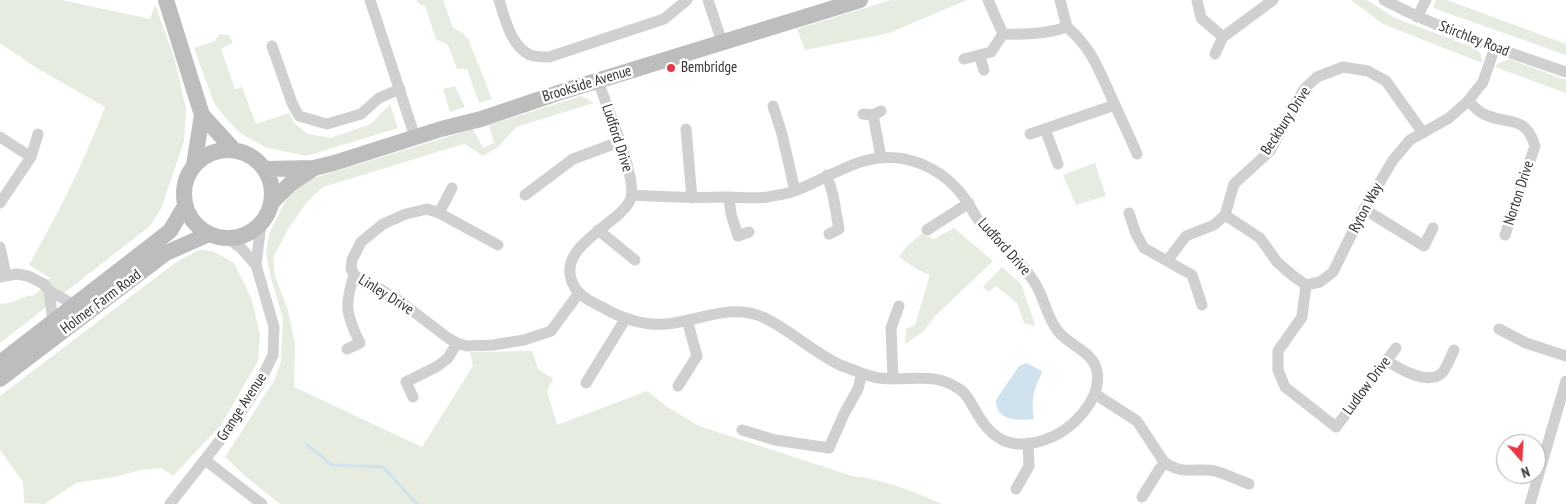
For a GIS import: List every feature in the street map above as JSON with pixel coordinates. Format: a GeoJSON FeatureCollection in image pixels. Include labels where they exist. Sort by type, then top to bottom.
{"type":"FeatureCollection","features":[{"type":"Feature","properties":{"kind":"street"},"geometry":{"type":"LineString","coordinates":[[166,0],[202,115],[233,150]]}},
{"type":"Feature","properties":{"kind":"street"},"geometry":{"type":"LineString","coordinates":[[370,0],[415,137]]}},
{"type":"Feature","properties":{"kind":"street"},"geometry":{"type":"LineString","coordinates":[[499,0],[510,32],[517,44],[530,55],[549,57],[664,19],[687,0]]}},
{"type":"Feature","properties":{"kind":"street"},"geometry":{"type":"LineString","coordinates":[[708,0],[722,42]]}},
{"type":"Feature","properties":{"kind":"street","name":"Brookside Avenue"},"geometry":{"type":"LineString","coordinates":[[266,169],[314,168],[334,163],[860,0]]}},
{"type":"Feature","properties":{"kind":"street"},"geometry":{"type":"LineString","coordinates":[[988,0],[1003,34]]}},
{"type":"Feature","properties":{"kind":"street"},"geometry":{"type":"LineString","coordinates":[[1060,0],[1066,27],[1079,37],[1087,47],[1104,78],[1137,154]]}},
{"type":"Feature","properties":{"kind":"street"},"geometry":{"type":"LineString","coordinates":[[1197,0],[1202,18],[1223,37]]}},
{"type":"Feature","properties":{"kind":"street"},"geometry":{"type":"LineString","coordinates":[[1215,54],[1223,37],[1273,0]]}},
{"type":"Feature","properties":{"kind":"street","name":"Stirchley Road"},"geometry":{"type":"LineString","coordinates":[[1384,0],[1417,17],[1566,72]]}},
{"type":"Feature","properties":{"kind":"street"},"geometry":{"type":"LineString","coordinates":[[1417,17],[1426,0]]}},
{"type":"Feature","properties":{"kind":"street"},"geometry":{"type":"LineString","coordinates":[[1003,34],[1021,35],[1055,31],[1066,27]]}},
{"type":"Feature","properties":{"kind":"street"},"geometry":{"type":"LineString","coordinates":[[964,59],[991,52],[1003,34]]}},
{"type":"Feature","properties":{"kind":"street"},"geometry":{"type":"LineString","coordinates":[[272,46],[292,103],[300,116],[327,124],[361,114],[379,98],[400,89]]}},
{"type":"Feature","properties":{"kind":"street","name":"Ryton Way"},"geometry":{"type":"LineString","coordinates":[[1306,285],[1320,282],[1333,272],[1364,209],[1393,160],[1410,140],[1449,118],[1468,101],[1483,82],[1495,47]]}},
{"type":"Feature","properties":{"kind":"street"},"geometry":{"type":"LineString","coordinates":[[979,55],[984,70]]}},
{"type":"Feature","properties":{"kind":"street","name":"Beckbury Drive"},"geometry":{"type":"LineString","coordinates":[[1226,215],[1234,184],[1270,151],[1304,89],[1317,77],[1344,66],[1368,71],[1386,81],[1423,133]]}},
{"type":"Feature","properties":{"kind":"street","name":"Ludford Drive"},"geometry":{"type":"LineString","coordinates":[[598,81],[630,173],[632,196],[765,198],[796,191],[854,164],[881,157],[904,159],[930,167],[942,174],[969,203],[978,220],[1025,268],[1036,283],[1052,323],[1058,332],[1085,352],[1096,365],[1098,377],[1095,394]]}},
{"type":"Feature","properties":{"kind":"street","name":"Norton Drive"},"geometry":{"type":"LineString","coordinates":[[1468,101],[1484,114],[1521,124],[1531,134],[1535,146],[1505,234]]}},
{"type":"Feature","properties":{"kind":"street"},"geometry":{"type":"LineString","coordinates":[[1030,134],[1115,105]]}},
{"type":"Feature","properties":{"kind":"street"},"geometry":{"type":"LineString","coordinates":[[773,106],[796,191]]}},
{"type":"Feature","properties":{"kind":"street"},"geometry":{"type":"LineString","coordinates":[[872,113],[881,157]]}},
{"type":"Feature","properties":{"kind":"street"},"geometry":{"type":"LineString","coordinates":[[194,165],[202,115]]}},
{"type":"Feature","properties":{"kind":"street"},"geometry":{"type":"LineString","coordinates":[[686,129],[692,198]]}},
{"type":"Feature","properties":{"kind":"street"},"geometry":{"type":"LineString","coordinates":[[1045,129],[1058,164]]}},
{"type":"Feature","properties":{"kind":"street"},"geometry":{"type":"LineString","coordinates":[[0,203],[31,158],[38,134]]}},
{"type":"Feature","properties":{"kind":"street"},"geometry":{"type":"LineString","coordinates":[[0,137],[31,158]]}},
{"type":"Feature","properties":{"kind":"street"},"geometry":{"type":"LineString","coordinates":[[525,195],[573,159],[619,142]]}},
{"type":"Feature","properties":{"kind":"street"},"geometry":{"type":"LineString","coordinates":[[219,150],[233,150],[252,156],[266,169],[272,188],[272,201],[267,216],[261,224],[252,232],[230,239],[209,234],[194,222],[185,206],[184,192],[187,177],[194,165],[205,156],[219,150]]}},
{"type":"Feature","properties":{"kind":"street","name":"Brookside Avenue"},"geometry":{"type":"LineString","coordinates":[[272,201],[290,184],[314,168]]}},
{"type":"Feature","properties":{"kind":"street"},"geometry":{"type":"LineString","coordinates":[[827,175],[834,195],[839,232]]}},
{"type":"Feature","properties":{"kind":"street"},"geometry":{"type":"LineString","coordinates":[[439,213],[452,188]]}},
{"type":"Feature","properties":{"kind":"street"},"geometry":{"type":"LineString","coordinates":[[632,196],[625,208],[576,251],[571,267],[572,282],[579,293],[611,312],[639,322],[664,325],[732,311],[748,312],[784,329],[838,364],[876,378],[941,379],[966,393],[983,422],[994,436],[1011,444],[1040,442],[1058,436],[1077,420],[1095,394],[1137,421],[1164,462],[1170,466],[1187,471],[1213,471],[1249,484]]}},
{"type":"Feature","properties":{"kind":"street"},"geometry":{"type":"LineString","coordinates":[[729,197],[731,214],[743,238]]}},
{"type":"Feature","properties":{"kind":"street"},"geometry":{"type":"LineString","coordinates":[[927,230],[969,203]]}},
{"type":"Feature","properties":{"kind":"street","name":"Holmer Farm Road"},"geometry":{"type":"LineString","coordinates":[[0,363],[170,231],[185,206]]}},
{"type":"Feature","properties":{"kind":"street","name":"Linley Drive"},"geometry":{"type":"LineString","coordinates":[[498,245],[439,213],[427,209],[406,214],[383,224],[361,242],[352,260],[351,269],[358,280],[380,289],[457,343],[467,346],[493,346],[524,340],[551,331],[579,293]]}},
{"type":"Feature","properties":{"kind":"street"},"geometry":{"type":"LineString","coordinates":[[1364,209],[1424,246],[1433,228]]}},
{"type":"Feature","properties":{"kind":"street"},"geometry":{"type":"LineString","coordinates":[[1129,213],[1136,234],[1144,248],[1192,276],[1202,305]]}},
{"type":"Feature","properties":{"kind":"street"},"geometry":{"type":"LineString","coordinates":[[1167,261],[1186,236],[1214,225],[1226,215],[1260,238],[1277,262],[1292,276],[1306,285]]}},
{"type":"Feature","properties":{"kind":"street","name":"Grange Avenue"},"geometry":{"type":"LineString","coordinates":[[170,504],[236,420],[258,386],[273,355],[274,327],[256,265],[261,224]]}},
{"type":"Feature","properties":{"kind":"street"},"geometry":{"type":"LineString","coordinates":[[598,230],[635,260]]}},
{"type":"Feature","properties":{"kind":"street","name":"Holmer Farm Road"},"geometry":{"type":"LineString","coordinates":[[0,379],[166,253],[209,234]]}},
{"type":"Feature","properties":{"kind":"street","name":"Grange Avenue"},"geometry":{"type":"LineString","coordinates":[[230,239],[256,265]]}},
{"type":"Feature","properties":{"kind":"street"},"geometry":{"type":"LineString","coordinates":[[0,247],[3,276],[17,274],[28,276],[44,284],[49,291],[75,305]]}},
{"type":"Feature","properties":{"kind":"street"},"geometry":{"type":"LineString","coordinates":[[347,349],[360,343],[352,325],[347,306],[348,292],[354,275]]}},
{"type":"Feature","properties":{"kind":"street","name":"Ludlow Drive"},"geometry":{"type":"LineString","coordinates":[[1306,285],[1302,317],[1278,351],[1278,370],[1285,387],[1336,427],[1396,348]]}},
{"type":"Feature","properties":{"kind":"street"},"geometry":{"type":"LineString","coordinates":[[49,291],[54,322]]}},
{"type":"Feature","properties":{"kind":"street"},"geometry":{"type":"LineString","coordinates":[[893,379],[892,328],[899,306]]}},
{"type":"Feature","properties":{"kind":"street"},"geometry":{"type":"LineString","coordinates":[[586,383],[626,318]]}},
{"type":"Feature","properties":{"kind":"street"},"geometry":{"type":"LineString","coordinates":[[678,386],[698,356],[687,320]]}},
{"type":"Feature","properties":{"kind":"street"},"geometry":{"type":"LineString","coordinates":[[1499,329],[1526,343],[1566,356]]}},
{"type":"Feature","properties":{"kind":"street"},"geometry":{"type":"LineString","coordinates":[[413,397],[406,382],[438,366],[448,358],[457,343]]}},
{"type":"Feature","properties":{"kind":"street"},"geometry":{"type":"LineString","coordinates":[[1386,360],[1398,368],[1428,379],[1434,378],[1442,372],[1454,350]]}},
{"type":"Feature","properties":{"kind":"street"},"geometry":{"type":"LineString","coordinates":[[742,430],[775,440],[830,448],[834,435],[858,389],[862,373]]}},
{"type":"Feature","properties":{"kind":"street"},"geometry":{"type":"LineString","coordinates":[[1530,504],[1566,381]]}},
{"type":"Feature","properties":{"kind":"street"},"geometry":{"type":"LineString","coordinates":[[1016,489],[1029,466],[1028,443]]}},
{"type":"Feature","properties":{"kind":"street"},"geometry":{"type":"LineString","coordinates":[[205,460],[262,504]]}},
{"type":"Feature","properties":{"kind":"street"},"geometry":{"type":"LineString","coordinates":[[1142,497],[1164,462]]}},
{"type":"Feature","properties":{"kind":"shaded area"},"geometry":{"type":"Polygon","coordinates":[[[0,0],[62,0],[150,19],[155,5],[174,57],[186,108],[184,141],[161,209],[150,226],[0,343],[0,304],[10,303],[26,296],[35,295],[50,278],[29,265],[70,187],[105,107],[35,67],[0,43],[0,0]]]}},
{"type":"Feature","properties":{"kind":"shaded area"},"geometry":{"type":"Polygon","coordinates":[[[416,0],[443,0],[453,28],[463,33],[469,41],[492,99],[479,103],[467,69],[457,69],[448,45],[436,39],[425,5],[420,5],[416,0]]]}},
{"type":"Feature","properties":{"kind":"shaded area"},"geometry":{"type":"Polygon","coordinates":[[[891,0],[967,0],[889,33],[805,50],[797,29],[891,0]]]}},
{"type":"Feature","properties":{"kind":"shaded area"},"geometry":{"type":"Polygon","coordinates":[[[1351,0],[1367,0],[1395,18],[1475,48],[1481,54],[1482,63],[1383,24],[1351,0]]]}},
{"type":"Feature","properties":{"kind":"shaded area"},"geometry":{"type":"Polygon","coordinates":[[[1436,0],[1447,0],[1566,44],[1566,55],[1433,8],[1436,0]]]}},
{"type":"Feature","properties":{"kind":"shaded area"},"geometry":{"type":"Polygon","coordinates":[[[219,34],[229,35],[233,43],[221,49],[235,89],[242,87],[256,124],[289,113],[295,124],[308,134],[330,138],[371,124],[390,104],[398,128],[306,156],[265,147],[240,133],[214,103],[194,48],[215,41],[219,34]]]}},
{"type":"Feature","properties":{"kind":"shaded area"},"geometry":{"type":"Polygon","coordinates":[[[1509,59],[1566,80],[1566,93],[1495,67],[1497,64],[1509,59]]]}},
{"type":"Feature","properties":{"kind":"shaded area"},"geometry":{"type":"Polygon","coordinates":[[[455,86],[465,107],[450,112],[443,89],[455,86]]]}},
{"type":"Feature","properties":{"kind":"shaded area"},"geometry":{"type":"Polygon","coordinates":[[[581,96],[594,103],[516,127],[497,148],[483,156],[465,144],[457,146],[323,187],[308,201],[288,229],[273,258],[275,276],[288,310],[295,344],[294,387],[422,447],[473,366],[470,352],[532,351],[538,369],[553,379],[547,391],[557,425],[647,391],[669,408],[699,426],[852,476],[897,486],[942,504],[280,504],[225,457],[274,381],[281,361],[283,319],[266,254],[269,234],[286,200],[298,186],[308,180],[473,129],[483,148],[494,143],[489,125],[581,96]]]}},
{"type":"Feature","properties":{"kind":"shaded area"},"geometry":{"type":"Polygon","coordinates":[[[1095,163],[1106,196],[1076,205],[1063,175],[1095,163]]]}},
{"type":"Feature","properties":{"kind":"shaded area"},"geometry":{"type":"Polygon","coordinates":[[[954,228],[993,261],[935,316],[924,331],[905,344],[906,329],[915,325],[930,275],[918,270],[899,257],[907,246],[922,234],[934,239],[954,228]]]}},
{"type":"Feature","properties":{"kind":"shaded area"},"geometry":{"type":"Polygon","coordinates":[[[199,250],[213,251],[234,263],[252,300],[260,335],[258,361],[221,425],[173,476],[162,468],[140,470],[119,476],[76,483],[44,504],[24,503],[23,482],[0,450],[0,396],[175,263],[199,250]]]}},
{"type":"Feature","properties":{"kind":"shaded area"},"geometry":{"type":"Polygon","coordinates":[[[1002,267],[1021,284],[1035,324],[1034,326],[1024,323],[1017,303],[996,286],[989,292],[983,287],[1002,267]]]}},
{"type":"Feature","properties":{"kind":"water"},"geometry":{"type":"Polygon","coordinates":[[[1026,363],[1042,371],[1034,394],[1034,419],[1009,418],[999,412],[996,400],[1019,366],[1026,363]]]}},
{"type":"Feature","properties":{"kind":"waterway"},"geometry":{"type":"LineString","coordinates":[[306,444],[332,465],[383,467],[417,504]]}},
{"type":"Feature","properties":{"kind":"place","name":"Bembridge"},"geometry":{"type":"Point","coordinates":[671,68]}}]}
